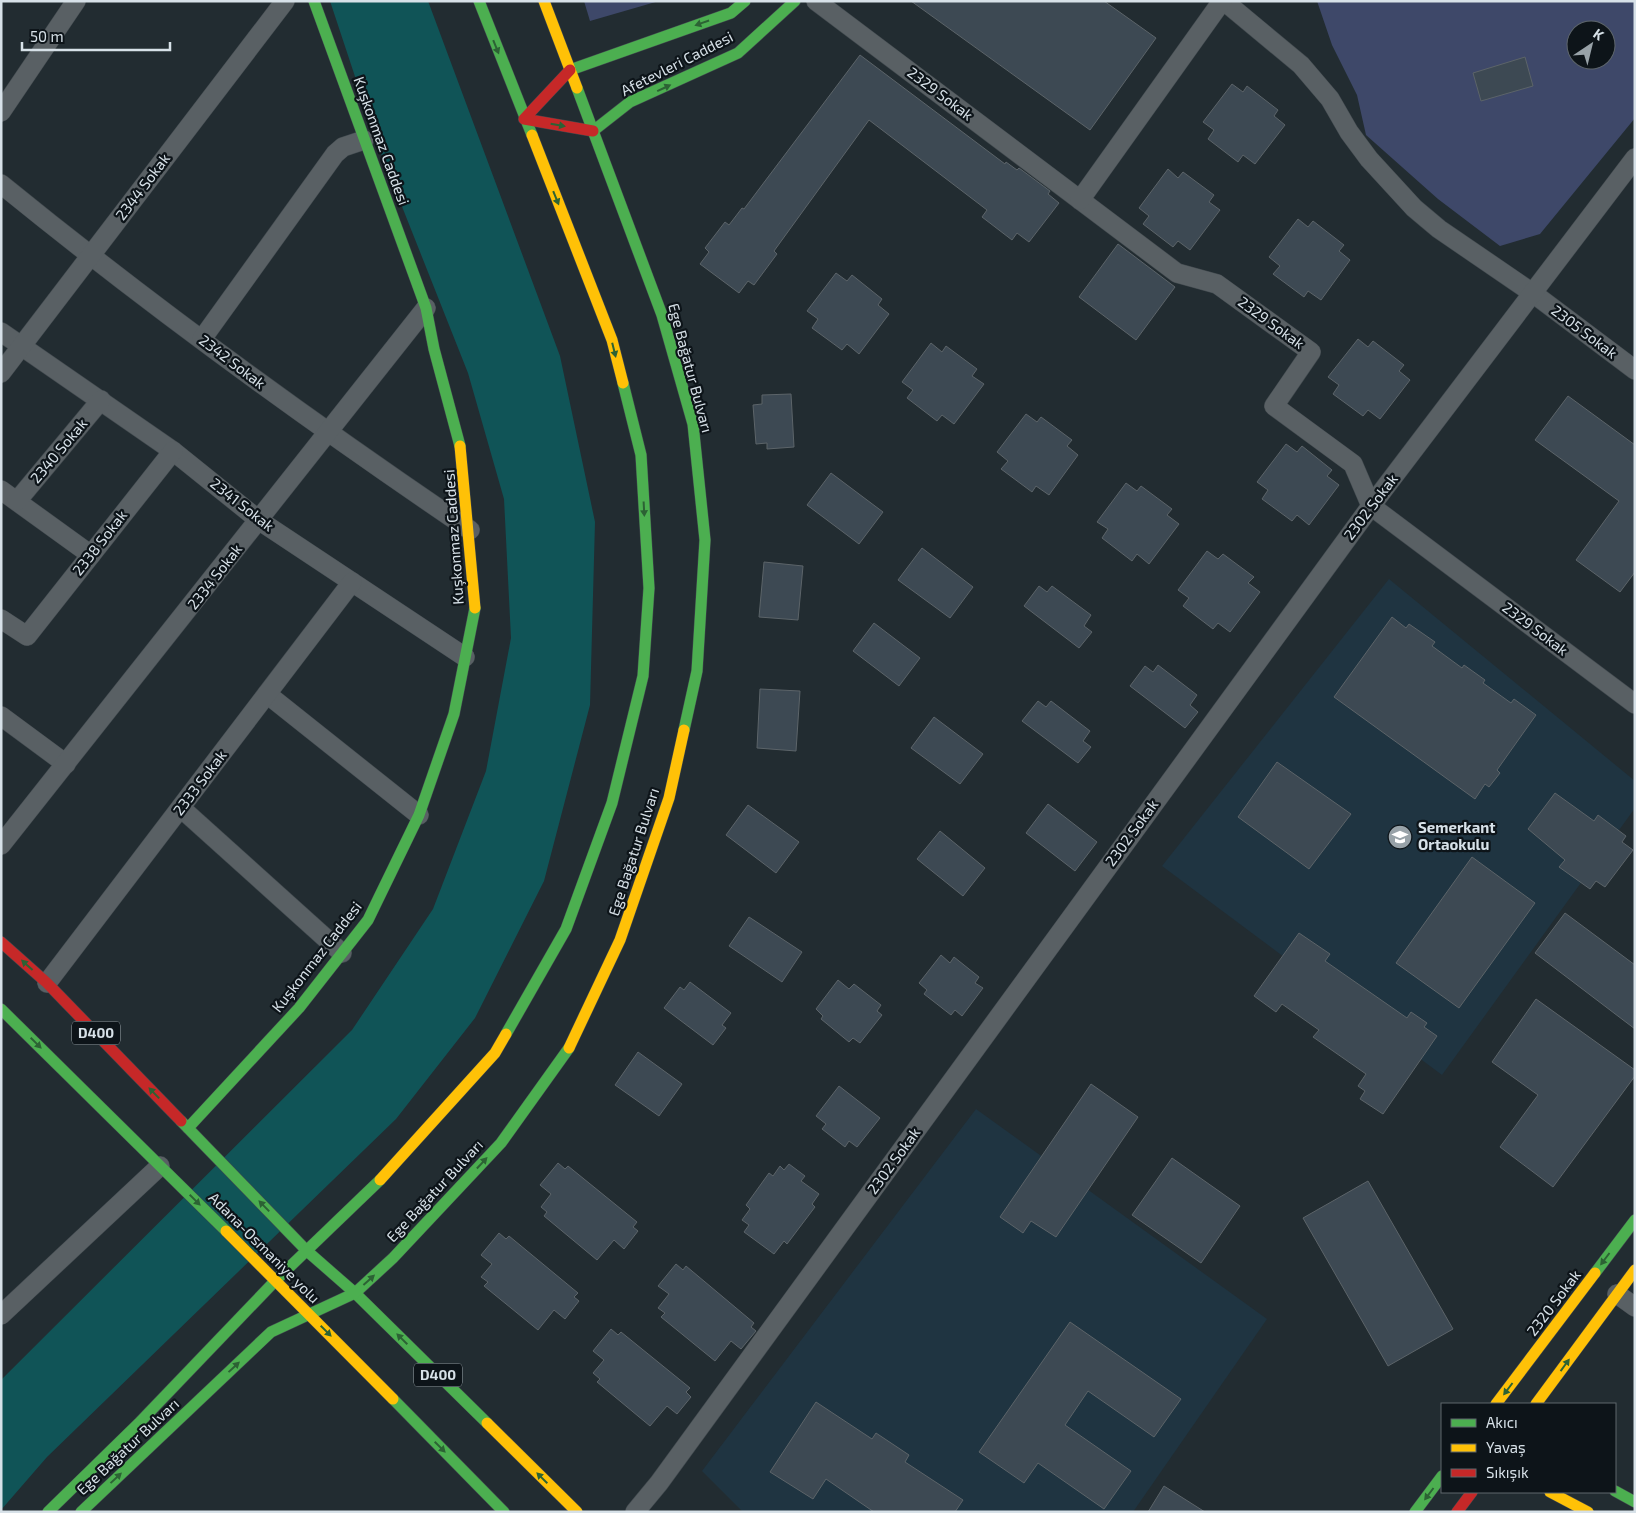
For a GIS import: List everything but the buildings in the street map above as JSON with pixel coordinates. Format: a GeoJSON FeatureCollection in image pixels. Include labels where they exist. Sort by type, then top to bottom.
{"type":"FeatureCollection","features":[{"type":"Feature","properties":{"kind":"main road","name":"Kuşkonmaz Caddesi"},"geometry":{"type":"LineString","coordinates":[[188,1128],[299,1008],[368,920],[419,814],[454,714],[475,607],[463,455],[434,349],[426,308],[314,1]]}},
{"type":"Feature","properties":{"kind":"main road","name":"Ege Bağatur Bulvarı"},"geometry":{"type":"LineString","coordinates":[[48,1512],[139,1423],[272,1276],[307,1251],[350,1212],[402,1158],[496,1053],[566,929],[612,803],[643,676],[649,588],[641,455],[612,340],[479,1]]}},
{"type":"Feature","properties":{"kind":"main road","name":"Ege Bağatur Bulvarı"},"geometry":{"type":"LineString","coordinates":[[81,1512],[271,1332],[310,1316],[355,1293],[393,1258],[501,1143],[568,1050],[620,940],[669,798],[697,671],[705,540],[693,424],[662,315],[544,1]]}},
{"type":"Feature","properties":{"kind":"main road","name":"Afetevleri Caddesi"},"geometry":{"type":"LineString","coordinates":[[570,70],[731,13],[745,1]]}},
{"type":"Feature","properties":{"kind":"main road","name":"Afetevleri Caddesi"},"geometry":{"type":"LineString","coordinates":[[593,131],[630,102],[738,52],[795,1]]}},
{"type":"Feature","properties":{"kind":"main road"},"geometry":{"type":"LineString","coordinates":[[524,119],[570,70]]}},
{"type":"Feature","properties":{"kind":"main road"},"geometry":{"type":"LineString","coordinates":[[524,119],[593,131]]}},
{"type":"Feature","properties":{"kind":"main road","name":"D400"},"geometry":{"type":"LineString","coordinates":[[1,942],[47,982],[188,1128]]}},
{"type":"Feature","properties":{"kind":"main road","name":"Adana-Osmaniye yolu"},"geometry":{"type":"LineString","coordinates":[[1,1009],[272,1276],[504,1512]]}},
{"type":"Feature","properties":{"kind":"main road","name":"Adana-Osmaniye yolu"},"geometry":{"type":"LineString","coordinates":[[188,1128],[307,1251],[355,1293],[577,1512]]}},
{"type":"Feature","properties":{"kind":"main road","name":"2320 Sokak"},"geometry":{"type":"LineString","coordinates":[[1497,1403],[1635,1220]]}},
{"type":"Feature","properties":{"kind":"main road"},"geometry":{"type":"LineString","coordinates":[[1537,1403],[1635,1270]]}},
{"type":"Feature","properties":{"kind":"main road"},"geometry":{"type":"LineString","coordinates":[[1415,1512],[1441,1477]]}},
{"type":"Feature","properties":{"kind":"main road"},"geometry":{"type":"LineString","coordinates":[[1616,1492],[1635,1502]]}},
{"type":"Feature","properties":{"kind":"main road"},"geometry":{"type":"LineString","coordinates":[[1458,1512],[1471,1493]]}},
{"type":"Feature","properties":{"kind":"main road"},"geometry":{"type":"LineString","coordinates":[[1552,1493],[1588,1512]]}},
{"type":"Feature","properties":{"kind":"street"},"geometry":{"type":"LineString","coordinates":[[1,112],[76,1]]}},
{"type":"Feature","properties":{"kind":"street","name":"2344 Sokak"},"geometry":{"type":"LineString","coordinates":[[1,373],[285,1]]}},
{"type":"Feature","properties":{"kind":"street","name":"2329 Sokak"},"geometry":{"type":"LineString","coordinates":[[816,1],[1177,273],[1217,284],[1311,352],[1274,406],[1353,464],[1371,506],[1635,704]]}},
{"type":"Feature","properties":{"kind":"street"},"geometry":{"type":"LineString","coordinates":[[1080,200],[1223,1]]}},
{"type":"Feature","properties":{"kind":"street","name":"2305 Sokak"},"geometry":{"type":"LineString","coordinates":[[1223,1],[1301,65],[1330,99],[1349,132],[1369,159],[1414,208],[1439,229],[1534,294],[1635,370]]}},
{"type":"Feature","properties":{"kind":"street"},"geometry":{"type":"LineString","coordinates":[[202,339],[336,154],[343,147],[364,140]]}},
{"type":"Feature","properties":{"kind":"street","name":"2302 Sokak"},"geometry":{"type":"LineString","coordinates":[[635,1512],[659,1484],[1371,506],[1534,294],[1635,158]]}},
{"type":"Feature","properties":{"kind":"street","name":"2342 Sokak"},"geometry":{"type":"LineString","coordinates":[[1,184],[90,257],[328,434],[470,530]]}},
{"type":"Feature","properties":{"kind":"street","name":"2334 Sokak"},"geometry":{"type":"LineString","coordinates":[[1,845],[260,521],[426,308]]}},
{"type":"Feature","properties":{"kind":"street","name":"2341 Sokak"},"geometry":{"type":"LineString","coordinates":[[1,332],[173,451],[260,521],[465,658]]}},
{"type":"Feature","properties":{"kind":"street","name":"2340 Sokak"},"geometry":{"type":"LineString","coordinates":[[17,501],[101,400]]}},
{"type":"Feature","properties":{"kind":"street","name":"2338 Sokak"},"geometry":{"type":"LineString","coordinates":[[1,619],[27,636],[173,451]]}},
{"type":"Feature","properties":{"kind":"street"},"geometry":{"type":"LineString","coordinates":[[1,490],[91,555]]}},
{"type":"Feature","properties":{"kind":"street","name":"2333 Sokak"},"geometry":{"type":"LineString","coordinates":[[47,982],[352,582]]}},
{"type":"Feature","properties":{"kind":"street"},"geometry":{"type":"LineString","coordinates":[[268,694],[419,814]]}},
{"type":"Feature","properties":{"kind":"street"},"geometry":{"type":"LineString","coordinates":[[1,716],[66,764]]}},
{"type":"Feature","properties":{"kind":"street"},"geometry":{"type":"LineString","coordinates":[[181,808],[342,953]]}},
{"type":"Feature","properties":{"kind":"street"},"geometry":{"type":"LineString","coordinates":[[1,1315],[160,1166]]}},
{"type":"Feature","properties":{"kind":"street"},"geometry":{"type":"LineString","coordinates":[[1617,1294],[1635,1307]]}},
{"type":"Feature","properties":{"kind":"shaded area"},"geometry":{"type":"Polygon","coordinates":[[[330,1],[428,1],[560,356],[595,522],[590,705],[544,881],[475,1018],[396,1119],[47,1457],[1,1510],[1,1380],[352,1030],[433,909],[486,771],[511,638],[504,499],[468,373],[378,146],[330,1]]]}},
{"type":"Feature","properties":{"kind":"shaded area"},"geometry":{"type":"Polygon","coordinates":[[[584,1],[659,1],[590,21],[584,1]]]}},
{"type":"Feature","properties":{"kind":"shaded area"},"geometry":{"type":"Polygon","coordinates":[[[1317,1],[1635,1],[1635,118],[1540,234],[1500,246],[1438,199],[1366,135],[1357,95],[1332,45],[1317,1]]]}},
{"type":"Feature","properties":{"kind":"shaded area","name":"Semerkant Ortaokulu"},"geometry":{"type":"Polygon","coordinates":[[[1389,579],[1635,781],[1635,808],[1442,1075],[1162,866],[1389,579]]]}},
{"type":"Feature","properties":{"kind":"shaded area"},"geometry":{"type":"Polygon","coordinates":[[[976,1109],[1267,1319],[1133,1512],[743,1512],[702,1471],[976,1109]]]}},
{"type":"Feature","properties":{"kind":"traffic: fast"},"geometry":{"type":"LineString","coordinates":[[314,1],[426,308],[434,349],[460,446]]}},
{"type":"Feature","properties":{"kind":"traffic: fast"},"geometry":{"type":"LineString","coordinates":[[479,1],[532,135]]}},
{"type":"Feature","properties":{"kind":"traffic: fast"},"geometry":{"type":"LineString","coordinates":[[570,70],[731,13],[745,1]]}},
{"type":"Feature","properties":{"kind":"traffic: fast"},"geometry":{"type":"LineString","coordinates":[[593,131],[630,102],[738,53],[795,1]]}},
{"type":"Feature","properties":{"kind":"traffic: fast"},"geometry":{"type":"LineString","coordinates":[[577,88],[662,315],[693,424],[705,540],[697,671],[684,730]]}},
{"type":"Feature","properties":{"kind":"traffic: fast"},"geometry":{"type":"LineString","coordinates":[[506,1034],[566,929],[612,803],[643,676],[649,588],[641,455],[623,383]]}},
{"type":"Feature","properties":{"kind":"traffic: fast"},"geometry":{"type":"LineString","coordinates":[[188,1128],[299,1008],[368,920],[419,815],[454,714],[475,608]]}},
{"type":"Feature","properties":{"kind":"traffic: fast"},"geometry":{"type":"LineString","coordinates":[[1,1009],[226,1231]]}},
{"type":"Feature","properties":{"kind":"traffic: fast"},"geometry":{"type":"LineString","coordinates":[[81,1512],[271,1332],[355,1293],[393,1258],[501,1143],[569,1048]]}},
{"type":"Feature","properties":{"kind":"traffic: fast"},"geometry":{"type":"LineString","coordinates":[[181,1121],[307,1251],[355,1293],[487,1423]]}},
{"type":"Feature","properties":{"kind":"traffic: fast"},"geometry":{"type":"LineString","coordinates":[[48,1512],[139,1423],[276,1280],[380,1180]]}},
{"type":"Feature","properties":{"kind":"traffic: fast"},"geometry":{"type":"LineString","coordinates":[[1595,1273],[1635,1220]]}},
{"type":"Feature","properties":{"kind":"traffic: fast"},"geometry":{"type":"LineString","coordinates":[[393,1399],[504,1512]]}},
{"type":"Feature","properties":{"kind":"traffic: fast"},"geometry":{"type":"LineString","coordinates":[[1415,1512],[1441,1477]]}},
{"type":"Feature","properties":{"kind":"traffic: fast"},"geometry":{"type":"LineString","coordinates":[[1616,1492],[1635,1502]]}},
{"type":"Feature","properties":{"kind":"traffic: slow"},"geometry":{"type":"LineString","coordinates":[[544,1],[577,88]]}},
{"type":"Feature","properties":{"kind":"traffic: slow"},"geometry":{"type":"LineString","coordinates":[[532,135],[612,340],[623,383]]}},
{"type":"Feature","properties":{"kind":"traffic: slow"},"geometry":{"type":"LineString","coordinates":[[460,446],[475,608]]}},
{"type":"Feature","properties":{"kind":"traffic: slow"},"geometry":{"type":"LineString","coordinates":[[569,1048],[620,940],[669,798],[684,730]]}},
{"type":"Feature","properties":{"kind":"traffic: slow"},"geometry":{"type":"LineString","coordinates":[[380,1180],[495,1053],[506,1034]]}},
{"type":"Feature","properties":{"kind":"traffic: slow"},"geometry":{"type":"LineString","coordinates":[[226,1231],[393,1399]]}},
{"type":"Feature","properties":{"kind":"traffic: slow"},"geometry":{"type":"LineString","coordinates":[[1537,1403],[1635,1270]]}},
{"type":"Feature","properties":{"kind":"traffic: slow"},"geometry":{"type":"LineString","coordinates":[[1497,1403],[1595,1273]]}},
{"type":"Feature","properties":{"kind":"traffic: slow"},"geometry":{"type":"LineString","coordinates":[[487,1423],[577,1512]]}},
{"type":"Feature","properties":{"kind":"traffic: slow"},"geometry":{"type":"LineString","coordinates":[[1552,1493],[1588,1512]]}},
{"type":"Feature","properties":{"kind":"traffic: jam"},"geometry":{"type":"LineString","coordinates":[[570,70],[524,119],[593,131]]}},
{"type":"Feature","properties":{"kind":"traffic: jam"},"geometry":{"type":"LineString","coordinates":[[1,942],[47,983],[181,1121]]}},
{"type":"Feature","properties":{"kind":"traffic: jam"},"geometry":{"type":"LineString","coordinates":[[1457,1512],[1471,1493]]}},
{"type":"Feature","properties":{"kind":"place","name":"Semerkant Ortaokulu"},"geometry":{"type":"Point","coordinates":[1400,837]}}]}
